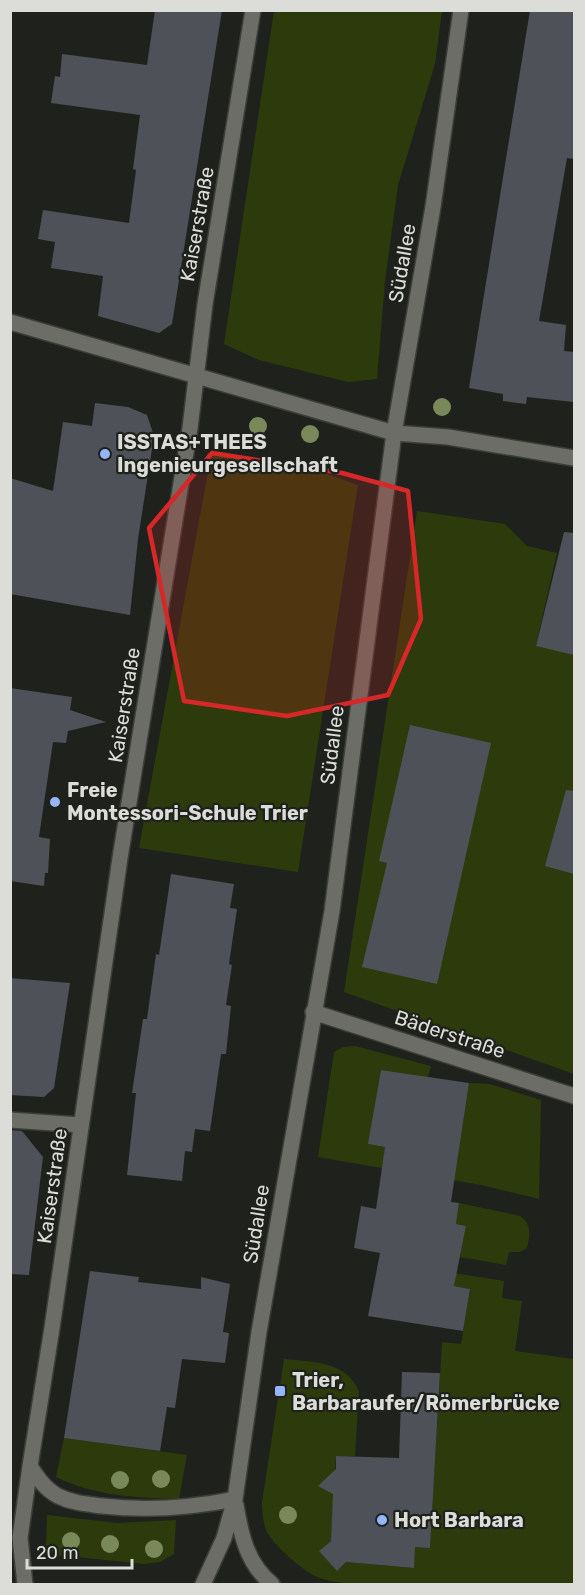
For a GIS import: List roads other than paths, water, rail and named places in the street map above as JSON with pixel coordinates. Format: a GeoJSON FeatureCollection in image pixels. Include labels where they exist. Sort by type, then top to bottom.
{"type":"FeatureCollection","features":[{"type":"Feature","properties":{"kind":"main road","name":"Kaiserstraße"},"geometry":{"type":"LineString","coordinates":[[25,1584],[20,1538],[30,1466],[54,1317],[120,858],[188,440],[205,304],[253,10]]}},
{"type":"Feature","properties":{"kind":"main road","name":"Südallee"},"geometry":{"type":"LineString","coordinates":[[203,1584],[224,1538],[235,1499],[259,1332],[332,911],[394,433],[434,207],[461,10]]}},
{"type":"Feature","properties":{"kind":"main road"},"geometry":{"type":"LineString","coordinates":[[10,322],[394,433],[448,437],[574,458]]}},
{"type":"Feature","properties":{"kind":"main road","name":"Bäderstraße"},"geometry":{"type":"LineString","coordinates":[[314,1012],[574,1096]]}},
{"type":"Feature","properties":{"kind":"main road"},"geometry":{"type":"LineString","coordinates":[[10,1120],[81,1125]]}},
{"type":"Feature","properties":{"kind":"main road"},"geometry":{"type":"LineString","coordinates":[[30,1466],[41,1482],[55,1494],[69,1501],[83,1504],[117,1508],[165,1509],[206,1505],[235,1499],[241,1538],[252,1561],[272,1584]]}},
{"type":"Feature","properties":{"kind":"place","name":"ISSTAS+THEES Ingenieurgesellschaft"},"geometry":{"type":"Point","coordinates":[105,454]}},
{"type":"Feature","properties":{"kind":"place","name":"Freie Montessori-Schule Trier"},"geometry":{"type":"Point","coordinates":[55,802]}},
{"type":"Feature","properties":{"kind":"place","name":"Trier, Barbaraufer/Römerbrücke"},"geometry":{"type":"Point","coordinates":[280,1391]}},
{"type":"Feature","properties":{"kind":"place","name":"Hort Barbara"},"geometry":{"type":"Point","coordinates":[382,1520]}}]}
